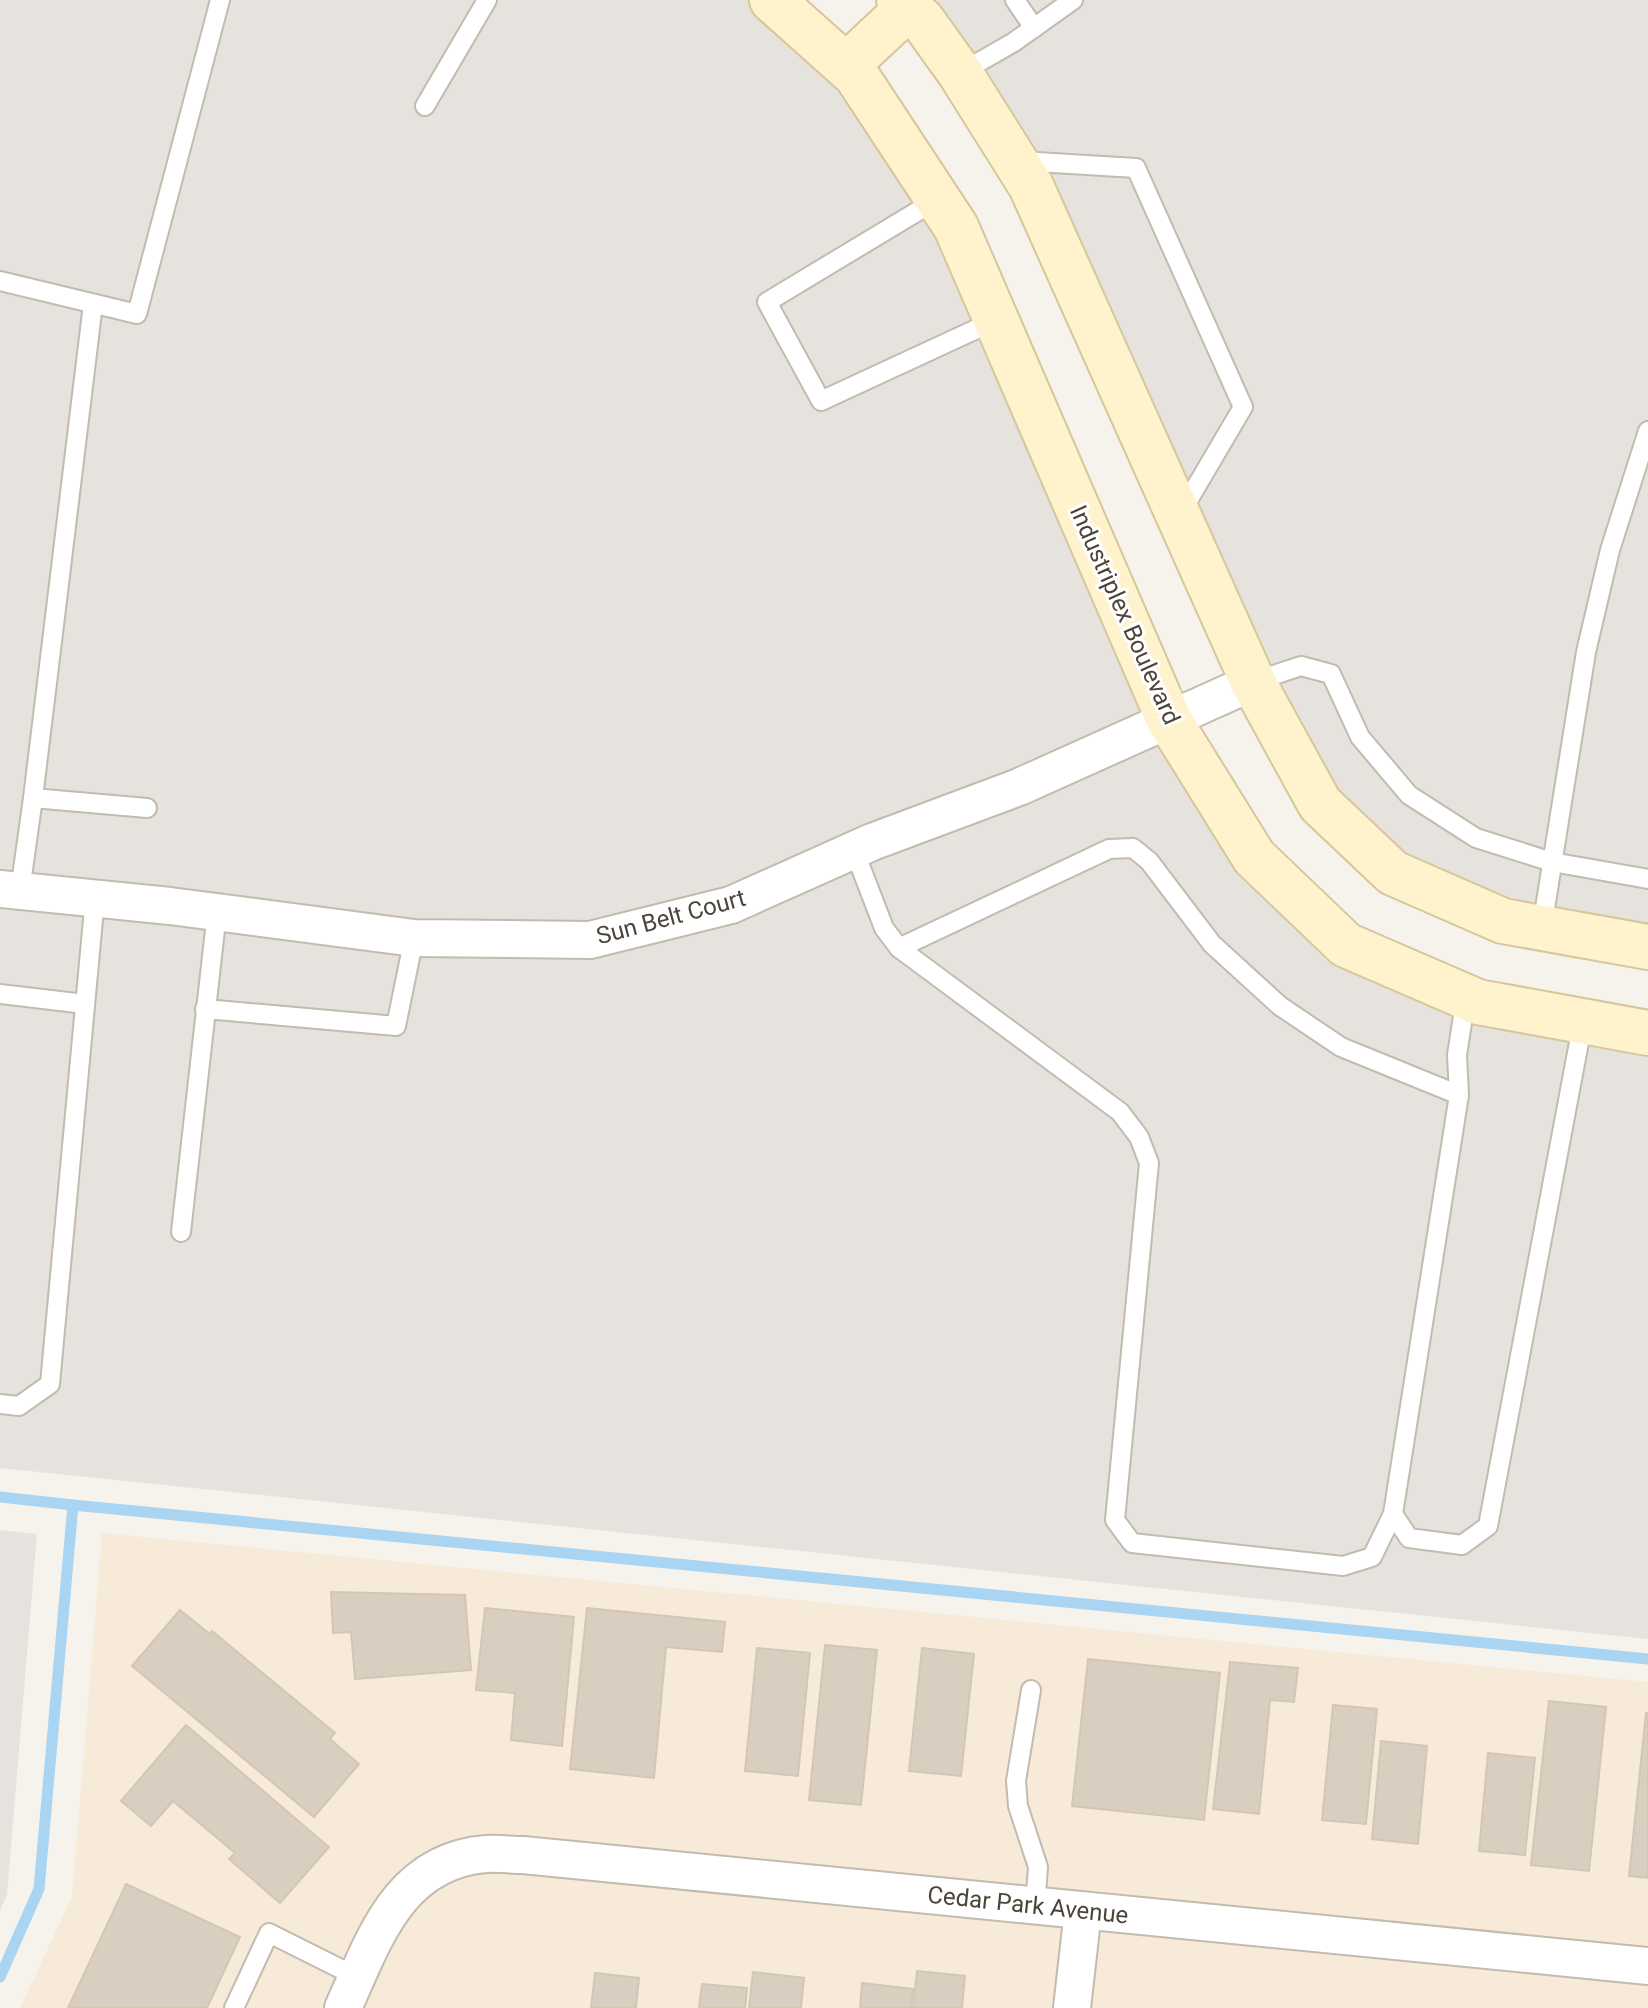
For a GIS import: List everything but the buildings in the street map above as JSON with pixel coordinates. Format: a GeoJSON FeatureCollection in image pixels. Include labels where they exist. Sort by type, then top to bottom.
{"type":"FeatureCollection","features":[{"type":"Feature","properties":{"kind":"street","name":"Industriplex Boulevard"},"geometry":{"type":"LineString","coordinates":[[772,0],[856,75],[956,227],[1169,720],[1254,857],[1346,945],[1478,1002],[1648,1033]]}},
{"type":"Feature","properties":{"kind":"street"},"geometry":{"type":"LineString","coordinates":[[846,66],[904,4],[922,20],[1017,161],[1253,682],[1320,804],[1393,873],[1503,921],[1648,947]]}},
{"type":"Feature","properties":{"kind":"street","name":"Sun Belt Court"},"geometry":{"type":"LineString","coordinates":[[10,890],[217,912],[414,938],[590,940],[731,905],[854,850],[1019,787],[1253,682]]}},
{"type":"Feature","properties":{"kind":"street","name":"Cedar Park Avenue"},"geometry":{"type":"LineString","coordinates":[[350,1992],[383,1923],[396,1902],[414,1883],[435,1869],[459,1859],[486,1854],[523,1855],[1648,1966]]}},
{"type":"Feature","properties":{"kind":"street"},"geometry":{"type":"LineString","coordinates":[[1072,2008],[1083,1911]]}},
{"type":"Feature","properties":{"kind":"lane"},"geometry":{"type":"LineString","coordinates":[[0,281],[137,314],[220,0]]}},
{"type":"Feature","properties":{"kind":"lane"},"geometry":{"type":"LineString","coordinates":[[425,106],[487,0]]}},
{"type":"Feature","properties":{"kind":"lane"},"geometry":{"type":"LineString","coordinates":[[1015,0],[1034,28]]}},
{"type":"Feature","properties":{"kind":"lane"},"geometry":{"type":"LineString","coordinates":[[960,73],[1073,0]]}},
{"type":"Feature","properties":{"kind":"lane"},"geometry":{"type":"LineString","coordinates":[[1017,161],[1136,168],[1243,407],[1179,516]]}},
{"type":"Feature","properties":{"kind":"lane"},"geometry":{"type":"LineString","coordinates":[[938,199],[767,302],[821,401],[996,320]]}},
{"type":"Feature","properties":{"kind":"lane"},"geometry":{"type":"LineString","coordinates":[[10,890],[33,798],[93,304]]}},
{"type":"Feature","properties":{"kind":"lane"},"geometry":{"type":"LineString","coordinates":[[1542,927],[1586,652],[1610,550],[1648,431]]}},
{"type":"Feature","properties":{"kind":"lane"},"geometry":{"type":"LineString","coordinates":[[1253,682],[1301,666],[1331,674],[1360,737],[1409,795],[1476,838],[1552,862],[1648,879]]}},
{"type":"Feature","properties":{"kind":"lane"},"geometry":{"type":"LineString","coordinates":[[33,798],[147,808]]}},
{"type":"Feature","properties":{"kind":"lane"},"geometry":{"type":"LineString","coordinates":[[899,948],[1109,849],[1133,848],[1149,861],[1212,944],[1280,1006],[1341,1047],[1459,1095]]}},
{"type":"Feature","properties":{"kind":"lane"},"geometry":{"type":"LineString","coordinates":[[854,850],[884,928],[899,948],[1120,1112],[1139,1137],[1149,1163],[1115,1520],[1132,1543],[1343,1566],[1372,1557],[1393,1514],[1459,1095],[1457,1055],[1466,997]]}},
{"type":"Feature","properties":{"kind":"lane"},"geometry":{"type":"LineString","coordinates":[[0,1404],[19,1406],[50,1384],[95,898]]}},
{"type":"Feature","properties":{"kind":"lane"},"geometry":{"type":"LineString","coordinates":[[181,1232],[217,912]]}},
{"type":"Feature","properties":{"kind":"lane"},"geometry":{"type":"LineString","coordinates":[[205,1009],[396,1026],[414,938]]}},
{"type":"Feature","properties":{"kind":"lane"},"geometry":{"type":"LineString","coordinates":[[0,994],[85,1004]]}},
{"type":"Feature","properties":{"kind":"lane"},"geometry":{"type":"LineString","coordinates":[[1393,1514],[1409,1538],[1462,1545],[1488,1526],[1583,1021]]}},
{"type":"Feature","properties":{"kind":"lane"},"geometry":{"type":"LineString","coordinates":[[1031,1690],[1016,1781],[1018,1806],[1038,1867],[1035,1906]]}},
{"type":"Feature","properties":{"kind":"lane"},"geometry":{"type":"LineString","coordinates":[[234,2008],[269,1933],[350,1992]]}},
{"type":"Feature","properties":{"kind":"shaded area"},"geometry":{"type":"Polygon","coordinates":[[[0,0],[772,0],[956,227],[1169,720],[1346,945],[1648,1033],[1648,1639],[0,1468],[0,0]]]}},
{"type":"Feature","properties":{"kind":"shaded area"},"geometry":{"type":"Polygon","coordinates":[[[899,0],[1648,0],[1648,947],[1503,921],[1320,804],[1031,186],[899,0]]]}},
{"type":"Feature","properties":{"kind":"shaded area"},"geometry":{"type":"Polygon","coordinates":[[[0,1530],[37,1534],[7,1895],[0,1910],[0,1530]]]}},
{"type":"Feature","properties":{"kind":"shaded area"},"geometry":{"type":"Polygon","coordinates":[[[102,1533],[1648,1682],[1648,2008],[20,2008],[72,1897],[102,1533]]]}},
{"type":"Feature","properties":{"kind":"waterway"},"geometry":{"type":"LineString","coordinates":[[0,1497],[73,1505]]}},
{"type":"Feature","properties":{"kind":"waterway"},"geometry":{"type":"LineString","coordinates":[[0,1977],[39,1889],[73,1505],[1648,1659]]}}]}
